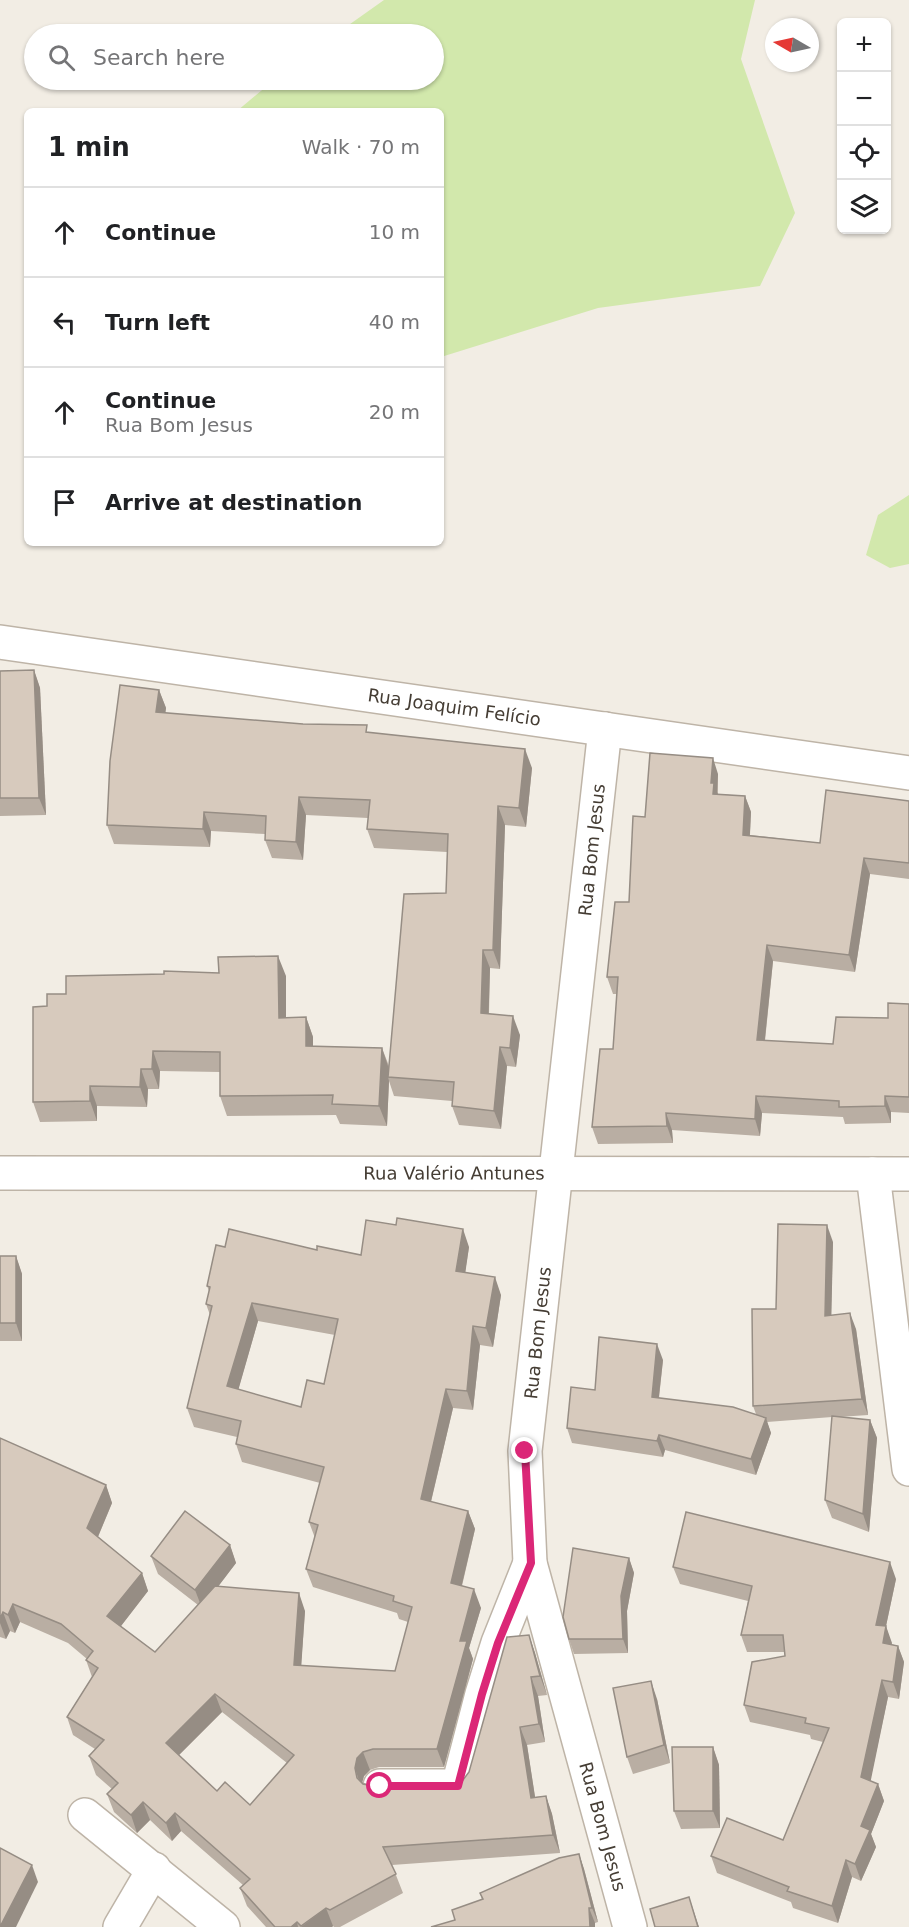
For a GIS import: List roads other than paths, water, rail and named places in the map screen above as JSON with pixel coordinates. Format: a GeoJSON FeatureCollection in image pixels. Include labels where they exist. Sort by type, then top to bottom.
{"type":"FeatureCollection","features":[{"type":"Feature","properties":{"kind":"street","name":"Rua Joaquim Felício"},"geometry":{"type":"LineString","coordinates":[[0,642],[909,772]]}},
{"type":"Feature","properties":{"kind":"street","name":"Rua Bom Jesus"},"geometry":{"type":"LineString","coordinates":[[605,729],[525,1451],[531,1563],[630,1927]]}},
{"type":"Feature","properties":{"kind":"street","name":"Rua Valério Antunes"},"geometry":{"type":"LineString","coordinates":[[0,1173],[909,1174]]}},
{"type":"Feature","properties":{"kind":"street"},"geometry":{"type":"LineString","coordinates":[[873,1174],[909,1469]]}},
{"type":"Feature","properties":{"kind":"street"},"geometry":{"type":"LineString","coordinates":[[380,1786],[458,1786],[498,1643],[531,1563]]}},
{"type":"Feature","properties":{"kind":"street"},"geometry":{"type":"LineString","coordinates":[[85,1815],[223,1927]]}},
{"type":"Feature","properties":{"kind":"street"},"geometry":{"type":"LineString","coordinates":[[120,1927],[154,1869]]}}]}
